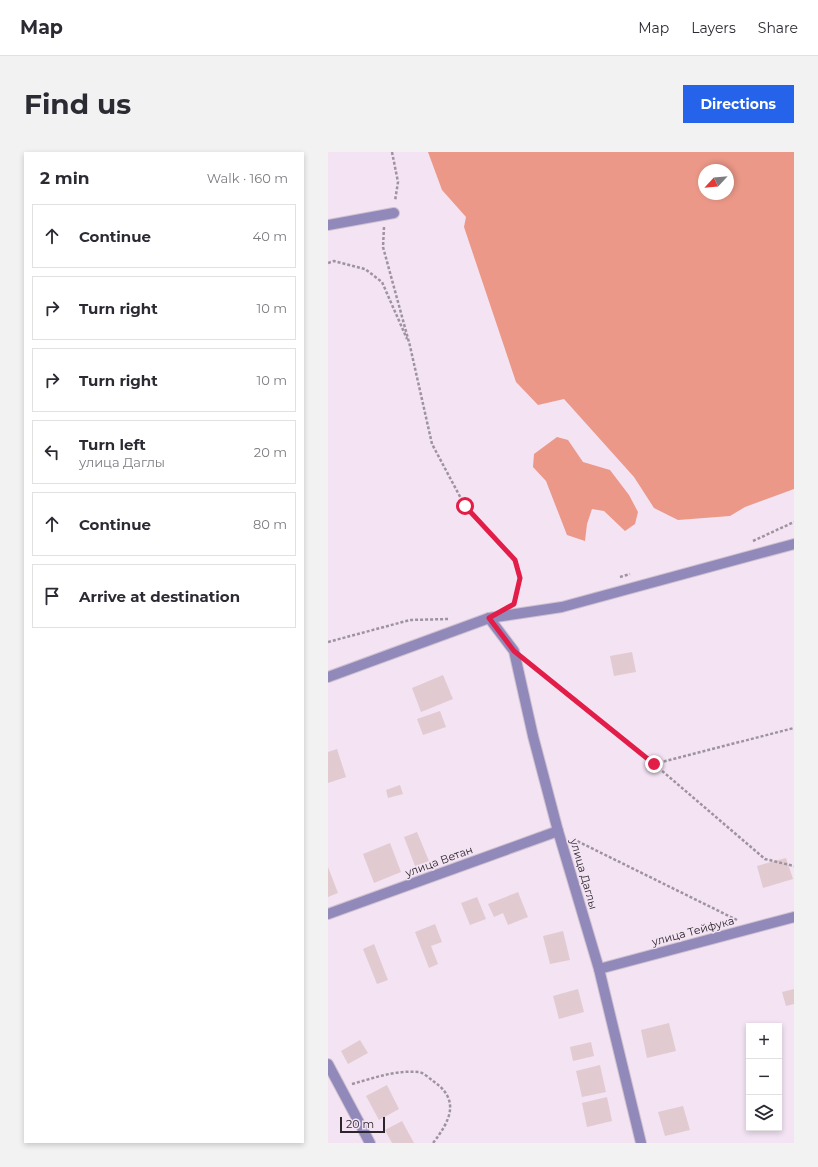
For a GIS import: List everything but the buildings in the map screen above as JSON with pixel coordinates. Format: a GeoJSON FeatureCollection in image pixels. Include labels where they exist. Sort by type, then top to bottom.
{"type":"FeatureCollection","features":[{"type":"Feature","properties":{"kind":"street"},"geometry":{"type":"LineString","coordinates":[[328,225],[394,213]]}},
{"type":"Feature","properties":{"kind":"street"},"geometry":{"type":"LineString","coordinates":[[328,677],[489,618],[562,607],[794,544]]}},
{"type":"Feature","properties":{"kind":"street","name":"улица Даглы"},"geometry":{"type":"LineString","coordinates":[[489,618],[514,651],[533,736],[558,831],[599,969],[641,1143]]}},
{"type":"Feature","properties":{"kind":"street","name":"улица Ветан"},"geometry":{"type":"LineString","coordinates":[[328,914],[558,831]]}},
{"type":"Feature","properties":{"kind":"street","name":"улица Тейфука"},"geometry":{"type":"LineString","coordinates":[[599,969],[794,917]]}},
{"type":"Feature","properties":{"kind":"street"},"geometry":{"type":"LineString","coordinates":[[328,1064],[370,1143]]}},
{"type":"Feature","properties":{"kind":"path"},"geometry":{"type":"LineString","coordinates":[[392,152],[398,182],[394,213],[384,227],[383,247],[410,346],[432,444],[465,506],[515,560],[520,578],[514,604]]}},
{"type":"Feature","properties":{"kind":"path"},"geometry":{"type":"LineString","coordinates":[[328,263],[334,261],[365,269],[382,282],[410,346]]}},
{"type":"Feature","properties":{"kind":"path"},"geometry":{"type":"LineString","coordinates":[[328,642],[410,620],[449,619]]}},
{"type":"Feature","properties":{"kind":"path"},"geometry":{"type":"LineString","coordinates":[[514,651],[654,764],[765,859],[794,866]]}},
{"type":"Feature","properties":{"kind":"path"},"geometry":{"type":"LineString","coordinates":[[654,764],[794,728]]}},
{"type":"Feature","properties":{"kind":"path"},"geometry":{"type":"LineString","coordinates":[[558,831],[753,928]]}},
{"type":"Feature","properties":{"kind":"path"},"geometry":{"type":"LineString","coordinates":[[341,1088],[392,1072],[420,1072],[439,1085],[449,1097],[451,1112],[442,1131],[433,1143]]}},
{"type":"Feature","properties":{"kind":"shaded area"},"geometry":{"type":"Polygon","coordinates":[[[428,152],[794,152],[794,489],[745,507],[730,516],[678,520],[654,508],[634,477],[564,399],[538,405],[516,382],[464,227],[466,217],[442,190],[428,152]]]}},
{"type":"Feature","properties":{"kind":"shaded area"},"geometry":{"type":"Polygon","coordinates":[[[557,437],[568,440],[583,462],[610,470],[629,495],[638,512],[635,524],[625,531],[604,511],[592,509],[587,524],[585,541],[567,535],[546,481],[533,467],[534,454],[557,437]]]}},
{"type":"Feature","properties":{"kind":"route"},"geometry":{"type":"LineString","coordinates":[[465,506],[515,560],[520,578],[514,604],[489,618],[514,651],[654,764]]}}]}
